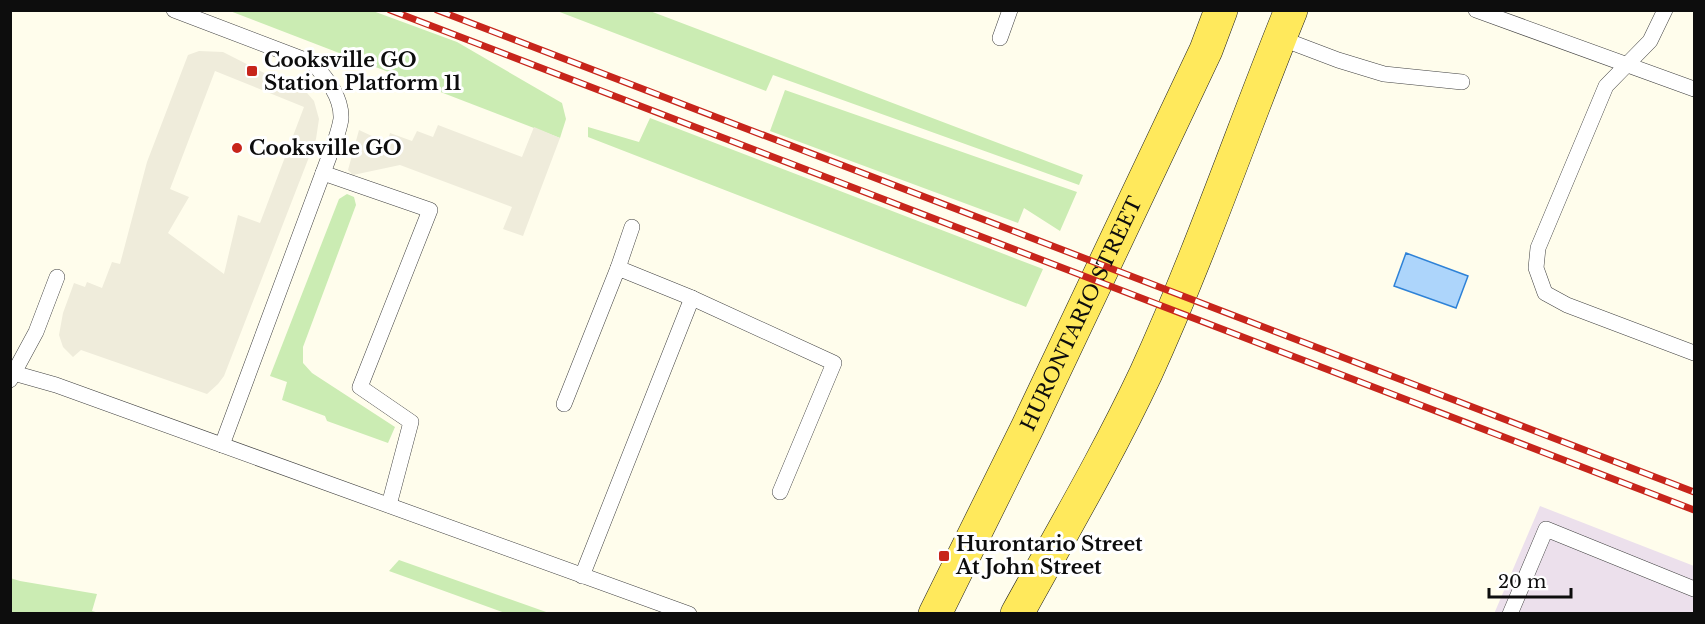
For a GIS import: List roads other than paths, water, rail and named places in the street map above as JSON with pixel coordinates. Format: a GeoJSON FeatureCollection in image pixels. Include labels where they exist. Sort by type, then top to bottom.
{"type":"FeatureCollection","features":[{"type":"Feature","properties":{"kind":"main road","name":"HURONTARIO STREET"},"geometry":{"type":"LineString","coordinates":[[935,614],[1028,426],[1206,50],[1221,10]]}},
{"type":"Feature","properties":{"kind":"main road"},"geometry":{"type":"LineString","coordinates":[[1017,614],[1100,466],[1146,373],[1197,252],[1285,24]]}},
{"type":"Feature","properties":{"kind":"lane"},"geometry":{"type":"LineString","coordinates":[[174,10],[313,63],[338,98],[341,118],[336,138],[222,445]]}},
{"type":"Feature","properties":{"kind":"lane"},"geometry":{"type":"LineString","coordinates":[[1000,38],[1010,10]]}},
{"type":"Feature","properties":{"kind":"lane"},"geometry":{"type":"LineString","coordinates":[[1476,10],[1695,89]]}},
{"type":"Feature","properties":{"kind":"lane"},"geometry":{"type":"LineString","coordinates":[[1665,10],[1650,41],[1606,86],[1539,249],[1536,268],[1545,293],[1567,305],[1695,353]]}},
{"type":"Feature","properties":{"kind":"lane"},"geometry":{"type":"LineString","coordinates":[[1285,24],[1338,60],[1384,74],[1462,82]]}},
{"type":"Feature","properties":{"kind":"lane"},"geometry":{"type":"LineString","coordinates":[[323,173],[430,210],[360,387],[411,422],[388,505]]}},
{"type":"Feature","properties":{"kind":"lane"},"geometry":{"type":"LineString","coordinates":[[564,404],[618,268],[632,226]]}},
{"type":"Feature","properties":{"kind":"lane"},"geometry":{"type":"LineString","coordinates":[[618,268],[692,298],[834,363],[780,492]]}},
{"type":"Feature","properties":{"kind":"lane"},"geometry":{"type":"LineString","coordinates":[[57,277],[36,332],[12,375],[56,385],[689,614]]}},
{"type":"Feature","properties":{"kind":"lane"},"geometry":{"type":"LineString","coordinates":[[582,576],[692,298]]}},
{"type":"Feature","properties":{"kind":"lane"},"geometry":{"type":"LineString","coordinates":[[1510,614],[1546,529],[1695,589]]}},
{"type":"Feature","properties":{"kind":"water"},"geometry":{"type":"Polygon","coordinates":[[[1406,253],[1468,276],[1456,308],[1394,286],[1406,253]]]}},
{"type":"Feature","properties":{"kind":"railway"},"geometry":{"type":"LineString","coordinates":[[390,10],[1694,510]]}},
{"type":"Feature","properties":{"kind":"railway"},"geometry":{"type":"LineString","coordinates":[[437,10],[1694,492]]}},
{"type":"Feature","properties":{"kind":"place","name":"Cooksville GO Station Platform 11"},"geometry":{"type":"Point","coordinates":[252,71]}},
{"type":"Feature","properties":{"kind":"place","name":"Cooksville GO"},"geometry":{"type":"Point","coordinates":[237,148]}},
{"type":"Feature","properties":{"kind":"place","name":"Hurontario Street At John Street"},"geometry":{"type":"Point","coordinates":[944,556]}}]}
